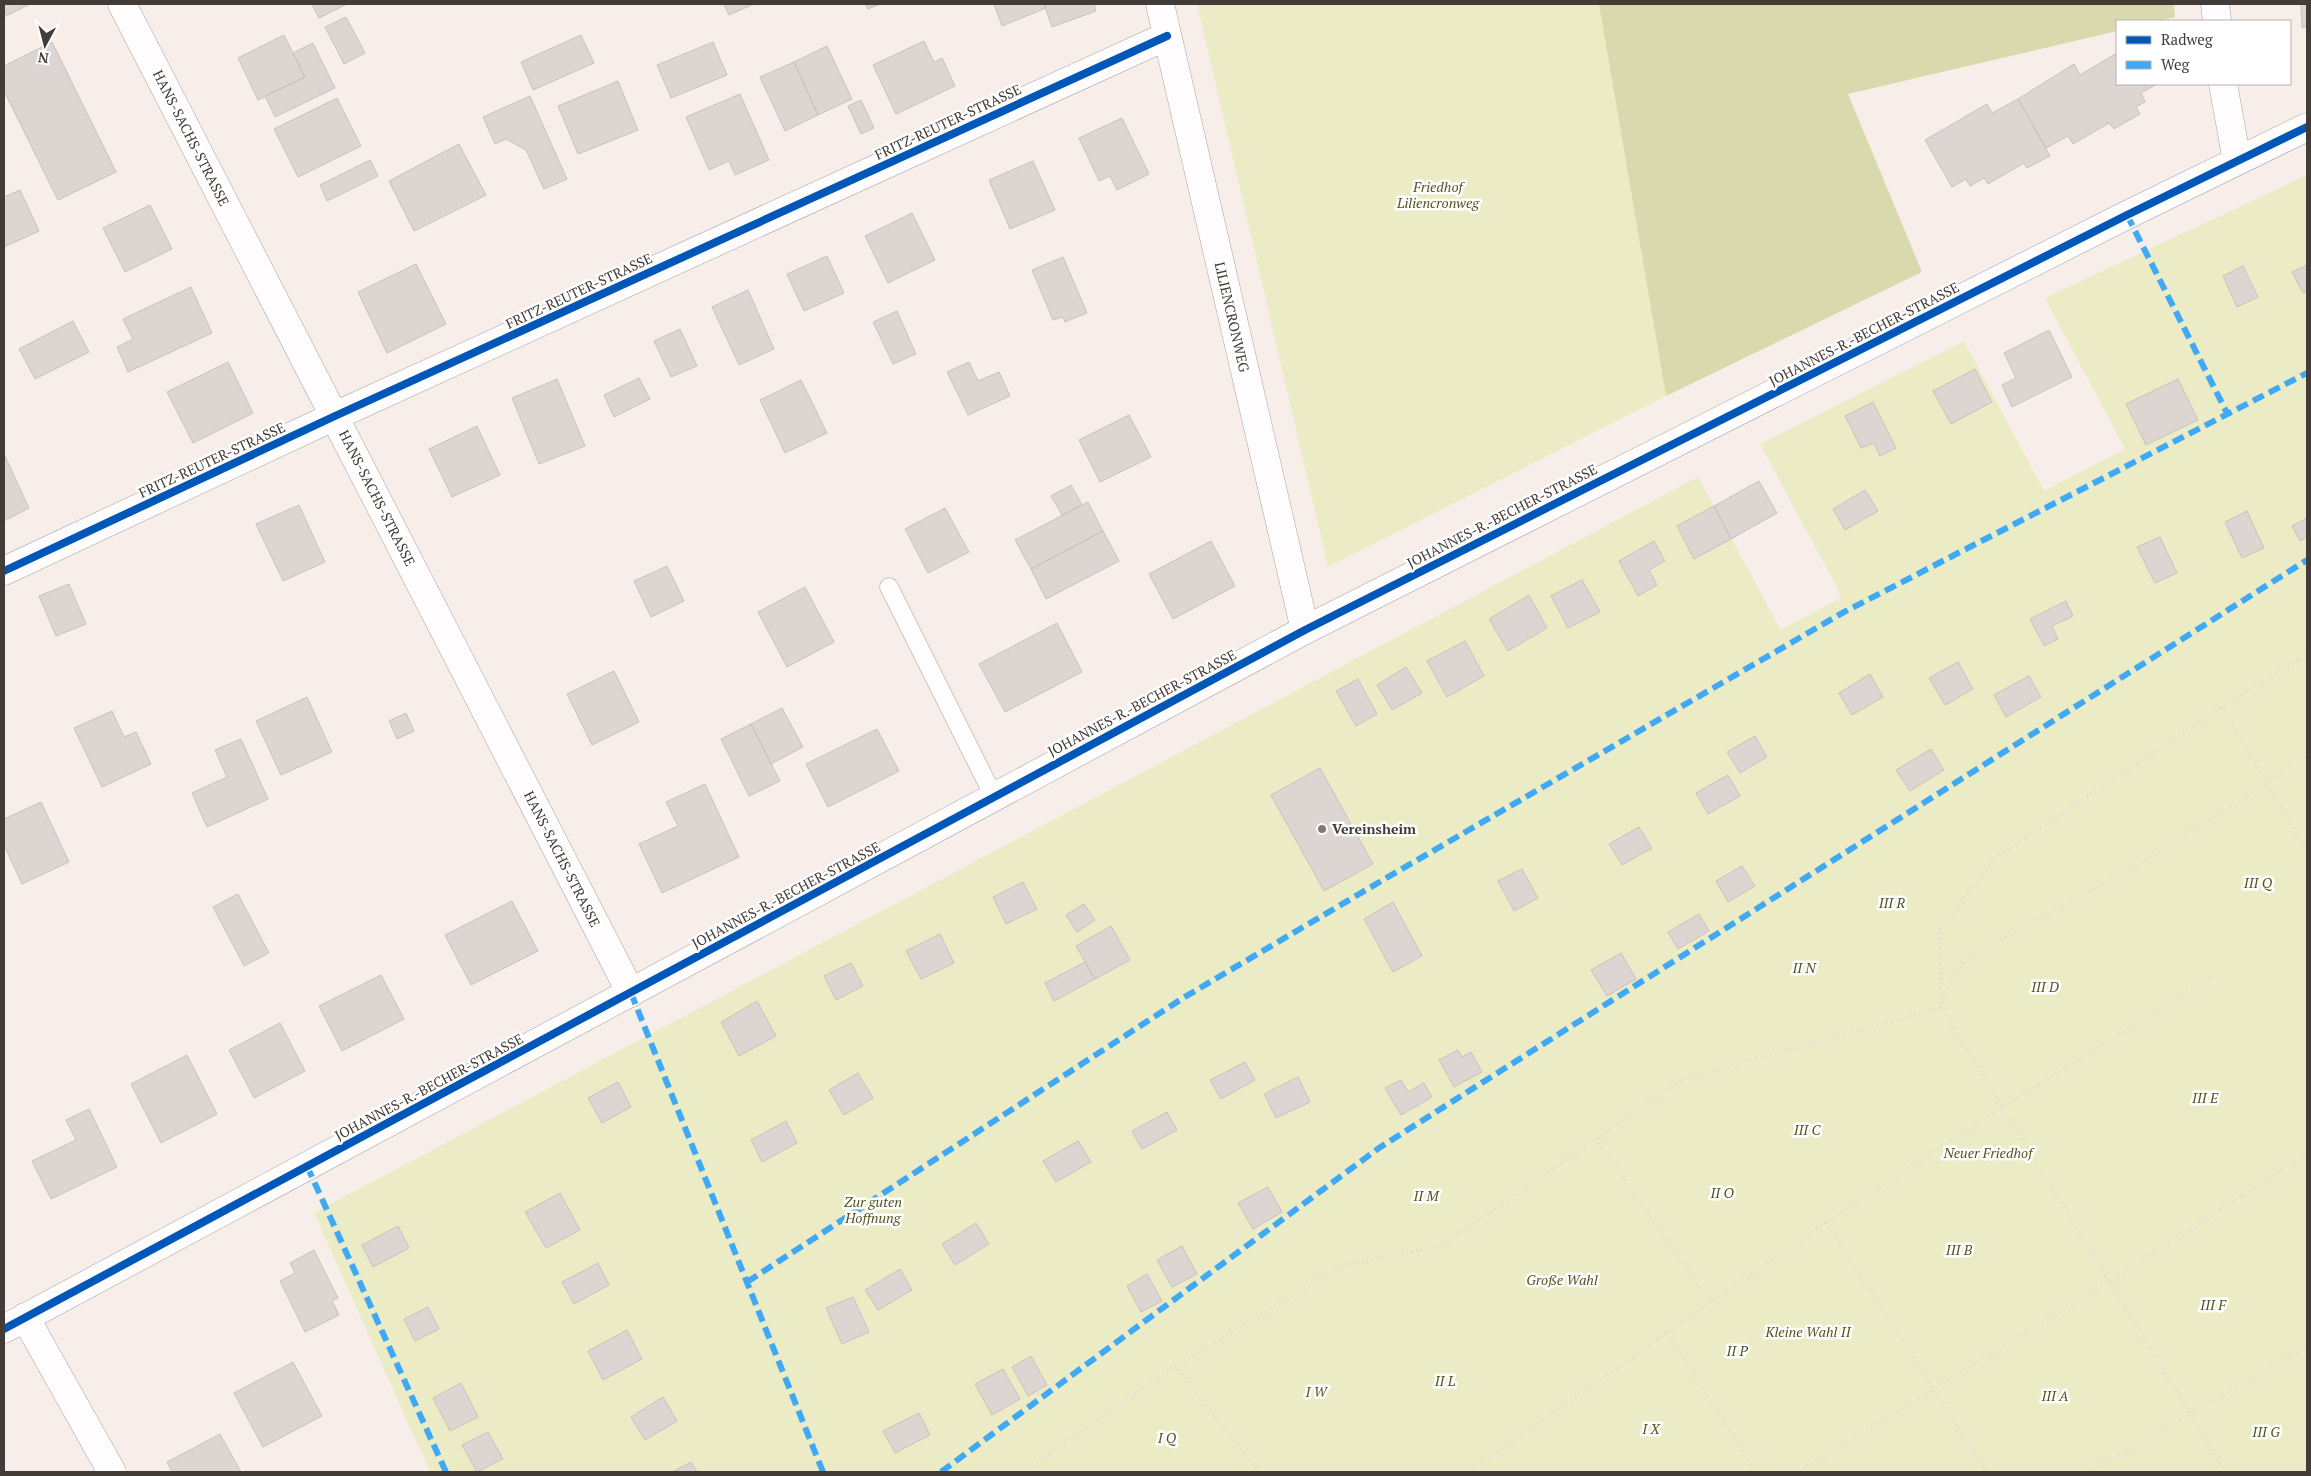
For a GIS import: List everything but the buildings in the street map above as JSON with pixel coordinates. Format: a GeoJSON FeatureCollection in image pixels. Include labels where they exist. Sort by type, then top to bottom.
{"type":"FeatureCollection","features":[{"type":"Feature","properties":{"kind":"street","name":"HANS-SACHS-STRASSE"},"geometry":{"type":"LineString","coordinates":[[122,4],[631,993]]}},
{"type":"Feature","properties":{"kind":"street","name":"LILIENCRONWEG"},"geometry":{"type":"LineString","coordinates":[[1160,4],[1305,630]]}},
{"type":"Feature","properties":{"kind":"street"},"geometry":{"type":"LineString","coordinates":[[2215,4],[2217,20]]}},
{"type":"Feature","properties":{"kind":"street","name":"FRITZ-REUTER-STRASSE"},"geometry":{"type":"LineString","coordinates":[[4,571],[335,416],[1167,36]]}},
{"type":"Feature","properties":{"kind":"street"},"geometry":{"type":"LineString","coordinates":[[2223,85],[2237,161]]}},
{"type":"Feature","properties":{"kind":"street","name":"JOHANNES-R.-BECHER-STRASSE"},"geometry":{"type":"LineString","coordinates":[[15,1323],[1305,630],[2127,214],[2307,127]]}},
{"type":"Feature","properties":{"kind":"street"},"geometry":{"type":"LineString","coordinates":[[15,1323],[112,1472]]}},
{"type":"Feature","properties":{"kind":"lane"},"geometry":{"type":"LineString","coordinates":[[889,587],[994,798]]}},
{"type":"Feature","properties":{"kind":"path"},"geometry":{"type":"LineString","coordinates":[[2226,1472],[2110,1281],[2001,1108],[1941,1007],[1940,929],[1995,858],[2222,707],[2307,655]]}},
{"type":"Feature","properties":{"kind":"path"},"geometry":{"type":"LineString","coordinates":[[2222,707],[2307,851]]}},
{"type":"Feature","properties":{"kind":"path"},"geometry":{"type":"LineString","coordinates":[[1941,1007],[1952,977],[1972,955],[2133,868],[2267,782],[2292,763],[2307,757]]}},
{"type":"Feature","properties":{"kind":"path"},"geometry":{"type":"LineString","coordinates":[[1468,1472],[1826,1222],[2001,1108],[2212,977]]}},
{"type":"Feature","properties":{"kind":"path"},"geometry":{"type":"LineString","coordinates":[[1024,1472],[1175,1366],[1343,1265],[1441,1246],[1682,1080],[1941,1007]]}},
{"type":"Feature","properties":{"kind":"path"},"geometry":{"type":"LineString","coordinates":[[1596,1139],[1711,1303]]}},
{"type":"Feature","properties":{"kind":"path"},"geometry":{"type":"LineString","coordinates":[[1799,1472],[2110,1281],[2307,1154]]}},
{"type":"Feature","properties":{"kind":"path"},"geometry":{"type":"LineString","coordinates":[[1826,1222],[1986,1472]]}},
{"type":"Feature","properties":{"kind":"path"},"geometry":{"type":"LineString","coordinates":[[1667,1333],[1756,1472]]}},
{"type":"Feature","properties":{"kind":"path"},"geometry":{"type":"LineString","coordinates":[[2088,1472],[2307,1348]]}},
{"type":"Feature","properties":{"kind":"path"},"geometry":{"type":"LineString","coordinates":[[1175,1366],[1260,1472]]}},
{"type":"Feature","properties":{"kind":"green space","name":"Friedhof Liliencronweg"},"geometry":{"type":"Polygon","coordinates":[[[1197,4],[1599,4],[1666,396],[1328,567],[1197,4]]]}},
{"type":"Feature","properties":{"kind":"green space"},"geometry":{"type":"Polygon","coordinates":[[[1599,4],[2174,4],[2175,17],[2162,20],[2116,20],[2116,31],[1848,94],[1922,272],[1666,396],[1599,4]]]}},
{"type":"Feature","properties":{"kind":"green space"},"geometry":{"type":"Polygon","coordinates":[[[2307,175],[2307,1472],[430,1472],[314,1213],[1698,477],[1781,630],[1842,597],[1760,444],[1964,341],[2044,491],[2125,449],[2045,298],[2307,175]]]}},
{"type":"Feature","properties":{"kind":"marked path"},"geometry":{"type":"LineString","coordinates":[[2127,215],[2227,413]]}},
{"type":"Feature","properties":{"kind":"marked path"},"geometry":{"type":"LineString","coordinates":[[747,1282],[1183,998],[1388,877],[1844,612],[2307,373]]}},
{"type":"Feature","properties":{"kind":"marked path"},"geometry":{"type":"LineString","coordinates":[[941,1472],[1379,1148],[2307,560]]}},
{"type":"Feature","properties":{"kind":"marked path"},"geometry":{"type":"LineString","coordinates":[[631,993],[823,1472]]}},
{"type":"Feature","properties":{"kind":"marked path"},"geometry":{"type":"LineString","coordinates":[[307,1166],[446,1472]]}},
{"type":"Feature","properties":{"kind":"cycle path"},"geometry":{"type":"LineString","coordinates":[[4,571],[335,416],[1167,36]]}},
{"type":"Feature","properties":{"kind":"cycle path"},"geometry":{"type":"LineString","coordinates":[[4,1329],[1305,630],[2127,215],[2307,127]]}},
{"type":"Feature","properties":{"kind":"place","name":"Vereinsheim"},"geometry":{"type":"Point","coordinates":[1322,829]}},
{"type":"Feature","properties":{"kind":"park label","name":"III Q"},"geometry":{"type":"Point","coordinates":[2258,883]}},
{"type":"Feature","properties":{"kind":"park label","name":"III R"},"geometry":{"type":"Point","coordinates":[1892,903]}},
{"type":"Feature","properties":{"kind":"park label","name":"II N"},"geometry":{"type":"Point","coordinates":[1804,968]}},
{"type":"Feature","properties":{"kind":"park label","name":"III D"},"geometry":{"type":"Point","coordinates":[2045,987]}},
{"type":"Feature","properties":{"kind":"park label","name":"III E"},"geometry":{"type":"Point","coordinates":[2205,1098]}},
{"type":"Feature","properties":{"kind":"park label","name":"III C"},"geometry":{"type":"Point","coordinates":[1807,1130]}},
{"type":"Feature","properties":{"kind":"park label","name":"Neuer Friedhof"},"geometry":{"type":"Point","coordinates":[1988,1153]}},
{"type":"Feature","properties":{"kind":"park label","name":"II O"},"geometry":{"type":"Point","coordinates":[1722,1193]}},
{"type":"Feature","properties":{"kind":"park label","name":"II M"},"geometry":{"type":"Point","coordinates":[1426,1196]}},
{"type":"Feature","properties":{"kind":"park label","name":"Zur guten Hoffnung"},"geometry":{"type":"Point","coordinates":[873,1210]}},
{"type":"Feature","properties":{"kind":"park label","name":"III B"},"geometry":{"type":"Point","coordinates":[1959,1250]}},
{"type":"Feature","properties":{"kind":"park label","name":"Große Wahl"},"geometry":{"type":"Point","coordinates":[1562,1280]}},
{"type":"Feature","properties":{"kind":"park label","name":"III F"},"geometry":{"type":"Point","coordinates":[2213,1305]}},
{"type":"Feature","properties":{"kind":"park label","name":"Kleine Wahl II"},"geometry":{"type":"Point","coordinates":[1808,1332]}},
{"type":"Feature","properties":{"kind":"park label","name":"II P"},"geometry":{"type":"Point","coordinates":[1737,1351]}},
{"type":"Feature","properties":{"kind":"park label","name":"II L"},"geometry":{"type":"Point","coordinates":[1445,1381]}},
{"type":"Feature","properties":{"kind":"park label","name":"I W"},"geometry":{"type":"Point","coordinates":[1316,1392]}},
{"type":"Feature","properties":{"kind":"park label","name":"III A"},"geometry":{"type":"Point","coordinates":[2055,1396]}},
{"type":"Feature","properties":{"kind":"park label","name":"I X"},"geometry":{"type":"Point","coordinates":[1651,1429]}},
{"type":"Feature","properties":{"kind":"park label","name":"III G"},"geometry":{"type":"Point","coordinates":[2266,1432]}},
{"type":"Feature","properties":{"kind":"park label","name":"I Q"},"geometry":{"type":"Point","coordinates":[1167,1438]}}]}
